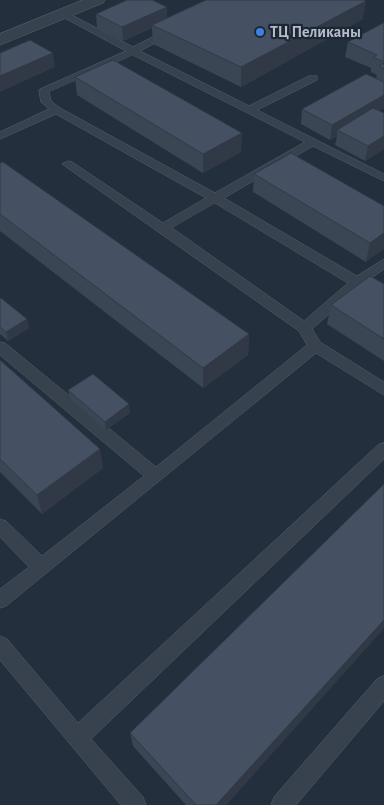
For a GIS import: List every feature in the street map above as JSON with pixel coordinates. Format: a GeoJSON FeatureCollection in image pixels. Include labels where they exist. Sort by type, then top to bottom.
{"type":"FeatureCollection","features":[{"type":"Feature","properties":{"kind":"street"},"geometry":{"type":"LineString","coordinates":[[0,40],[97,0]]}},
{"type":"Feature","properties":{"kind":"lane"},"geometry":{"type":"LineString","coordinates":[[64,14],[94,26],[133,51],[384,178]]}},
{"type":"Feature","properties":{"kind":"lane"},"geometry":{"type":"LineString","coordinates":[[175,30],[44,91],[46,102],[56,110],[215,198],[357,282]]}},
{"type":"Feature","properties":{"kind":"lane"},"geometry":{"type":"LineString","coordinates":[[248,110],[313,78]]}},
{"type":"Feature","properties":{"kind":"lane"},"geometry":{"type":"LineString","coordinates":[[0,136],[56,110]]}},
{"type":"Feature","properties":{"kind":"lane"},"geometry":{"type":"LineString","coordinates":[[163,228],[313,142]]}},
{"type":"Feature","properties":{"kind":"lane"},"geometry":{"type":"LineString","coordinates":[[68,164],[163,228],[304,328],[316,346],[384,389]]}},
{"type":"Feature","properties":{"kind":"lane"},"geometry":{"type":"LineString","coordinates":[[304,328],[357,282],[384,263]]}},
{"type":"Feature","properties":{"kind":"lane"},"geometry":{"type":"LineString","coordinates":[[0,600],[316,346]]}},
{"type":"Feature","properties":{"kind":"lane"},"geometry":{"type":"LineString","coordinates":[[0,347],[156,476]]}},
{"type":"Feature","properties":{"kind":"lane"},"geometry":{"type":"LineString","coordinates":[[77,738],[384,448]]}},
{"type":"Feature","properties":{"kind":"lane"},"geometry":{"type":"LineString","coordinates":[[0,526],[41,567]]}},
{"type":"Feature","properties":{"kind":"lane"},"geometry":{"type":"LineString","coordinates":[[0,645],[135,805]]}},
{"type":"Feature","properties":{"kind":"lane"},"geometry":{"type":"LineString","coordinates":[[282,805],[384,686]]}},
{"type":"Feature","properties":{"kind":"building"},"geometry":{"type":"Polygon","coordinates":[[[127,0],[152,0],[167,7],[122,27],[96,14],[127,0]]]}},
{"type":"Feature","properties":{"kind":"building","name":"ТЦ Пеликаны"},"geometry":{"type":"Polygon","coordinates":[[[206,0],[366,1],[241,67],[152,25],[206,0]]]}},
{"type":"Feature","properties":{"kind":"building"},"geometry":{"type":"Polygon","coordinates":[[[383,23],[384,62],[373,57],[377,55],[348,42],[383,23]]]}},
{"type":"Feature","properties":{"kind":"building"},"geometry":{"type":"Polygon","coordinates":[[[30,40],[53,53],[0,76],[0,53],[30,40]]]}},
{"type":"Feature","properties":{"kind":"building"},"geometry":{"type":"Polygon","coordinates":[[[113,60],[242,133],[203,154],[75,77],[113,60]]]}},
{"type":"Feature","properties":{"kind":"building"},"geometry":{"type":"Polygon","coordinates":[[[366,74],[384,82],[384,95],[332,125],[302,109],[366,74]]]}},
{"type":"Feature","properties":{"kind":"building"},"geometry":{"type":"Polygon","coordinates":[[[373,108],[384,113],[384,136],[368,146],[337,130],[373,108]]]}},
{"type":"Feature","properties":{"kind":"building"},"geometry":{"type":"Polygon","coordinates":[[[291,153],[384,206],[384,233],[370,243],[254,174],[291,153]]]}},
{"type":"Feature","properties":{"kind":"building"},"geometry":{"type":"Polygon","coordinates":[[[3,162],[249,334],[203,368],[0,214],[0,163],[3,162]]]}},
{"type":"Feature","properties":{"kind":"building"},"geometry":{"type":"Polygon","coordinates":[[[370,276],[384,284],[384,339],[331,305],[370,276]]]}},
{"type":"Feature","properties":{"kind":"building"},"geometry":{"type":"Polygon","coordinates":[[[1,298],[27,319],[6,332],[0,327],[1,298]]]}},
{"type":"Feature","properties":{"kind":"building"},"geometry":{"type":"Polygon","coordinates":[[[0,360],[100,449],[37,495],[0,459],[0,360]]]}},
{"type":"Feature","properties":{"kind":"building"},"geometry":{"type":"Polygon","coordinates":[[[93,374],[129,404],[105,422],[68,390],[93,374]]]}},
{"type":"Feature","properties":{"kind":"building"},"geometry":{"type":"Polygon","coordinates":[[[384,484],[384,620],[216,805],[196,805],[130,733],[384,484]]]}},
{"type":"Feature","properties":{"kind":"place","name":"ТЦ Пеликаны"},"geometry":{"type":"Point","coordinates":[260,32]}}]}
